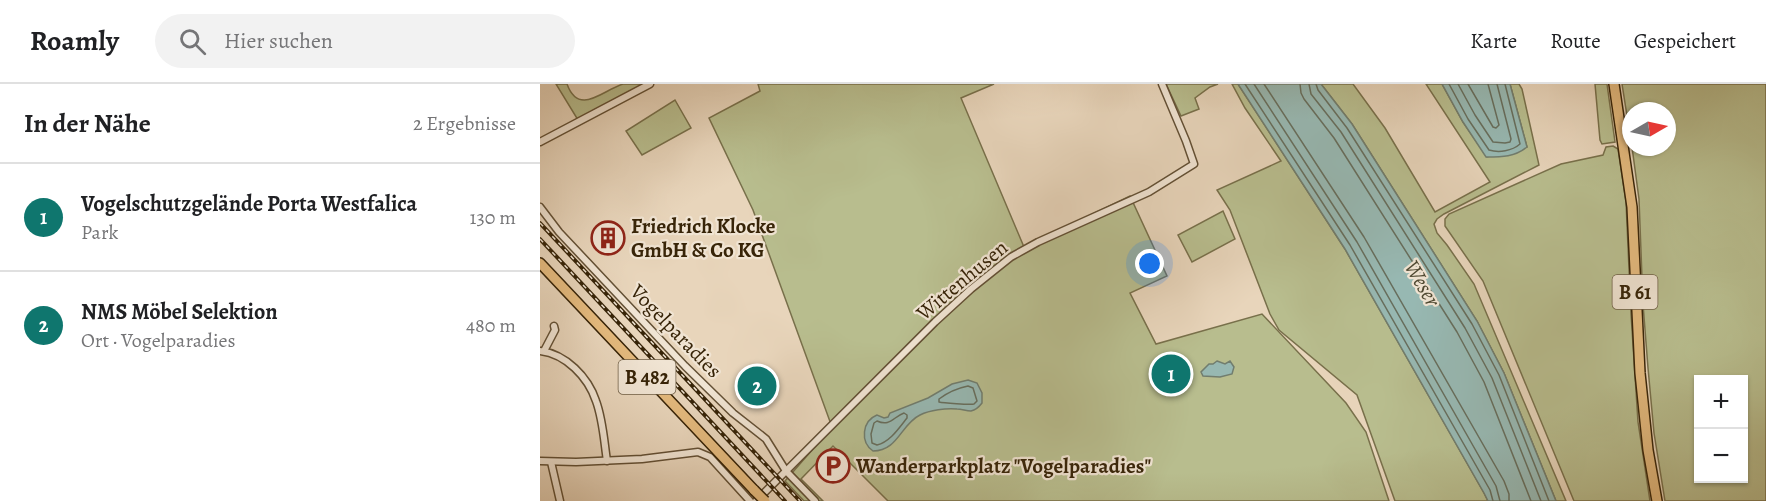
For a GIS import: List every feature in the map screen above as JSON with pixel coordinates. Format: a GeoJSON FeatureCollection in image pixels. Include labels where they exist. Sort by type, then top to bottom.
{"type":"FeatureCollection","features":[{"type":"Feature","properties":{"kind":"main road","name":"B 61"},"geometry":{"type":"LineString","coordinates":[[1614,84],[1632,207],[1640,373],[1648,450],[1657,501]]}},
{"type":"Feature","properties":{"kind":"main road","name":"B 482"},"geometry":{"type":"LineString","coordinates":[[540,263],[765,501]]}},
{"type":"Feature","properties":{"kind":"street"},"geometry":{"type":"LineString","coordinates":[[540,142],[650,84]]}},
{"type":"Feature","properties":{"kind":"street","name":"Wittenhusen"},"geometry":{"type":"LineString","coordinates":[[756,501],[935,322],[1011,257],[1038,242],[1149,192],[1194,164],[1162,84]]}},
{"type":"Feature","properties":{"kind":"street","name":"Vogelparadies"},"geometry":{"type":"LineString","coordinates":[[540,207],[559,232],[686,366],[733,413],[766,440],[786,471],[815,501]]}},
{"type":"Feature","properties":{"kind":"street"},"geometry":{"type":"LineString","coordinates":[[554,326],[555,330],[542,351],[566,361],[576,369],[592,391],[599,412],[607,461]]}},
{"type":"Feature","properties":{"kind":"street"},"geometry":{"type":"LineString","coordinates":[[540,461],[607,461],[704,453],[750,501]]}},
{"type":"Feature","properties":{"kind":"street"},"geometry":{"type":"LineString","coordinates":[[551,462],[560,501]]}},
{"type":"Feature","properties":{"kind":"green space"},"geometry":{"type":"Polygon","coordinates":[[[556,84],[567,84],[572,94],[578,99],[585,100],[623,84],[647,84],[578,120],[556,84]]]}},
{"type":"Feature","properties":{"kind":"green space"},"geometry":{"type":"Polygon","coordinates":[[[758,84],[994,84],[961,98],[1024,247],[1130,196],[1167,276],[1130,293],[1156,344],[1262,314],[1346,403],[1366,432],[1389,501],[888,501],[833,446],[801,479],[823,501],[804,501],[785,481],[832,427],[753,210],[709,118],[760,91],[758,84]]]}},
{"type":"Feature","properties":{"kind":"green space"},"geometry":{"type":"Polygon","coordinates":[[[1166,84],[1218,84],[1195,98],[1199,109],[1181,116],[1166,84]]]}},
{"type":"Feature","properties":{"kind":"green space"},"geometry":{"type":"Polygon","coordinates":[[[1232,84],[1238,84],[1345,249],[1488,501],[1395,501],[1357,395],[1279,330],[1270,314],[1230,210],[1217,190],[1281,161],[1245,108],[1232,84]]]}},
{"type":"Feature","properties":{"kind":"green space"},"geometry":{"type":"Polygon","coordinates":[[[1321,84],[1353,84],[1385,128],[1435,212],[1490,182],[1426,84],[1442,84],[1463,122],[1487,157],[1527,147],[1510,84],[1519,84],[1522,89],[1539,165],[1444,214],[1434,224],[1437,233],[1474,284],[1566,501],[1556,501],[1504,373],[1477,321],[1352,124],[1321,84]]]}},
{"type":"Feature","properties":{"kind":"green space"},"geometry":{"type":"Polygon","coordinates":[[[1595,84],[1607,84],[1615,142],[1602,144],[1600,140],[1595,84]]]}},
{"type":"Feature","properties":{"kind":"green space"},"geometry":{"type":"Polygon","coordinates":[[[1622,84],[1766,84],[1766,501],[1665,501],[1654,433],[1648,368],[1639,199],[1633,156],[1676,156],[1676,102],[1625,102],[1622,84]]]}},
{"type":"Feature","properties":{"kind":"green space"},"geometry":{"type":"Polygon","coordinates":[[[675,100],[691,128],[642,155],[626,131],[675,100]]]}},
{"type":"Feature","properties":{"kind":"green space"},"geometry":{"type":"Polygon","coordinates":[[[1613,146],[1618,149],[1626,202],[1638,422],[1650,501],[1574,501],[1483,281],[1445,226],[1445,219],[1449,214],[1561,164],[1603,155],[1606,147],[1613,146]]]}},
{"type":"Feature","properties":{"kind":"green space"},"geometry":{"type":"Polygon","coordinates":[[[1223,211],[1235,239],[1192,262],[1178,235],[1223,211]]]}},
{"type":"Feature","properties":{"kind":"water","name":"Weser"},"geometry":{"type":"Polygon","coordinates":[[[1238,84],[1321,84],[1352,124],[1477,321],[1504,373],[1556,501],[1488,501],[1345,249],[1238,84]]]}},
{"type":"Feature","properties":{"kind":"water"},"geometry":{"type":"Polygon","coordinates":[[[1442,84],[1510,84],[1527,147],[1513,155],[1486,157],[1442,84]]]}},
{"type":"Feature","properties":{"kind":"water"},"geometry":{"type":"Polygon","coordinates":[[[1217,361],[1225,364],[1230,361],[1234,367],[1232,374],[1220,377],[1203,376],[1201,372],[1209,364],[1217,361]]]}},
{"type":"Feature","properties":{"kind":"water"},"geometry":{"type":"Polygon","coordinates":[[[968,380],[977,383],[982,393],[982,403],[976,409],[971,411],[943,409],[924,413],[908,424],[888,447],[873,451],[869,447],[864,432],[872,418],[877,415],[888,417],[890,413],[928,398],[952,384],[968,380]]]}},
{"type":"Feature","properties":{"kind":"railway"},"geometry":{"type":"LineString","coordinates":[[540,223],[800,501]]}},
{"type":"Feature","properties":{"kind":"railway"},"geometry":{"type":"LineString","coordinates":[[540,239],[785,501]]}},
{"type":"Feature","properties":{"kind":"place","name":"Friedrich Klocke GmbH & Co KG"},"geometry":{"type":"Point","coordinates":[608,238]}},
{"type":"Feature","properties":{"kind":"place","name":"Vogelschutzgelände Porta Westfalica"},"geometry":{"type":"Point","coordinates":[1171,374]}},
{"type":"Feature","properties":{"kind":"place","name":"NMS Möbel Selektion"},"geometry":{"type":"Point","coordinates":[757,386]}},
{"type":"Feature","properties":{"kind":"place","name":"Wanderparkplatz \"Vogelparadies\""},"geometry":{"type":"Point","coordinates":[833,466]}}]}
